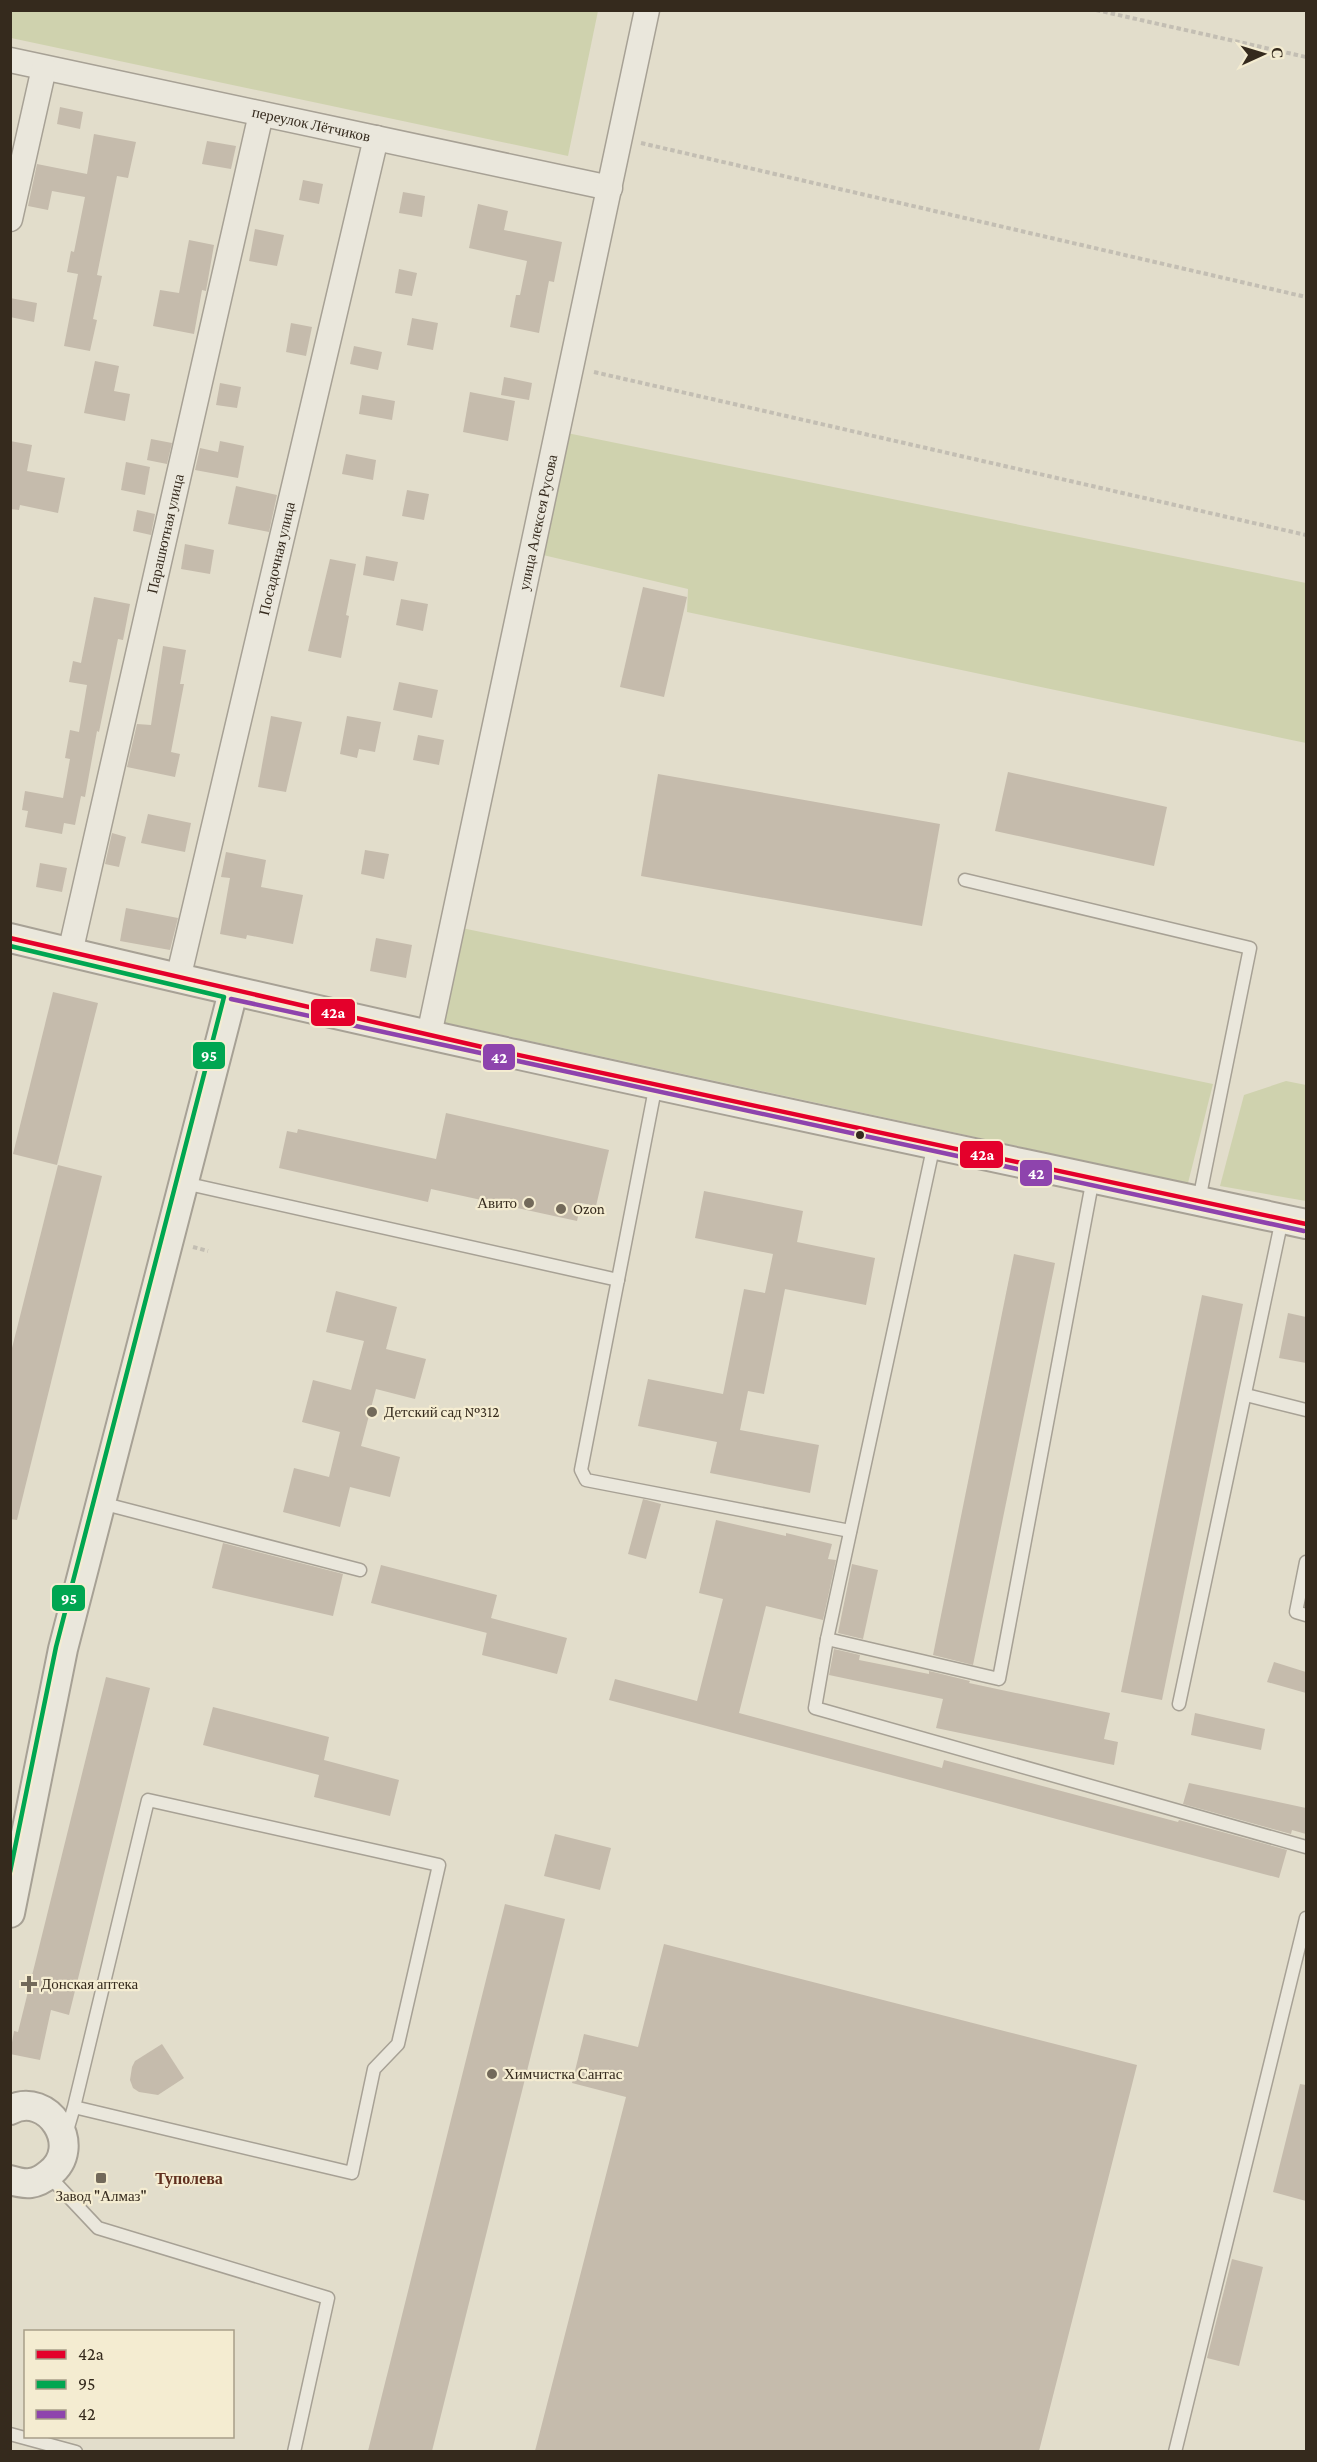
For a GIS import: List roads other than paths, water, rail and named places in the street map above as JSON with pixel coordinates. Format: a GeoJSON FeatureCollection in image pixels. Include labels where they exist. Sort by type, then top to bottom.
{"type":"FeatureCollection","features":[{"type":"Feature","properties":{"kind":"street","name":"улица Алексея Русова"},"geometry":{"type":"LineString","coordinates":[[429,1035],[647,10]]}},
{"type":"Feature","properties":{"kind":"street","name":"переулок Лётчиков"},"geometry":{"type":"LineString","coordinates":[[10,60],[609,188]]}},
{"type":"Feature","properties":{"kind":"street"},"geometry":{"type":"LineString","coordinates":[[10,219],[44,68]]}},
{"type":"Feature","properties":{"kind":"street","name":"Парашютная улица"},"geometry":{"type":"LineString","coordinates":[[70,953],[261,114]]}},
{"type":"Feature","properties":{"kind":"street","name":"Посадочная улица"},"geometry":{"type":"LineString","coordinates":[[178,979],[376,138]]}},
{"type":"Feature","properties":{"kind":"street"},"geometry":{"type":"LineString","coordinates":[[10,938],[233,992],[1294,1221]]}},
{"type":"Feature","properties":{"kind":"street"},"geometry":{"type":"LineString","coordinates":[[10,1913],[63,1649],[233,992]]}},
{"type":"Feature","properties":{"kind":"street"},"geometry":{"type":"LineString","coordinates":[[10,2110],[17,2107],[39,2108],[56,2121],[64,2138],[62,2160],[56,2169],[39,2182],[24,2184],[10,2180]]}},
{"type":"Feature","properties":{"kind":"lane"},"geometry":{"type":"LineString","coordinates":[[965,880],[1250,948],[1199,1200]]}},
{"type":"Feature","properties":{"kind":"lane"},"geometry":{"type":"LineString","coordinates":[[656,1084],[580,1470],[586,1480],[850,1531]]}},
{"type":"Feature","properties":{"kind":"lane"},"geometry":{"type":"LineString","coordinates":[[934,1143],[827,1639],[815,1708],[1306,1846]]}},
{"type":"Feature","properties":{"kind":"lane"},"geometry":{"type":"LineString","coordinates":[[827,1639],[999,1679],[1093,1177]]}},
{"type":"Feature","properties":{"kind":"lane"},"geometry":{"type":"LineString","coordinates":[[184,1183],[618,1280]]}},
{"type":"Feature","properties":{"kind":"lane"},"geometry":{"type":"LineString","coordinates":[[1179,1704],[1246,1395],[1294,1221]]}},
{"type":"Feature","properties":{"kind":"lane"},"geometry":{"type":"LineString","coordinates":[[1246,1395],[1306,1410]]}},
{"type":"Feature","properties":{"kind":"lane"},"geometry":{"type":"LineString","coordinates":[[100,1503],[360,1570]]}},
{"type":"Feature","properties":{"kind":"lane"},"geometry":{"type":"LineString","coordinates":[[1306,1562],[1296,1612],[1306,1615]]}},
{"type":"Feature","properties":{"kind":"lane"},"geometry":{"type":"LineString","coordinates":[[64,2138],[74,2108],[148,1800],[439,1865],[398,2044],[374,2069],[352,2173],[74,2108]]}},
{"type":"Feature","properties":{"kind":"lane"},"geometry":{"type":"LineString","coordinates":[[1175,2451],[1306,1918]]}},
{"type":"Feature","properties":{"kind":"lane"},"geometry":{"type":"LineString","coordinates":[[48,2175],[98,2228],[328,2298],[294,2451]]}},
{"type":"Feature","properties":{"kind":"lane"},"geometry":{"type":"LineString","coordinates":[[26,2438],[76,2451]]}},
{"type":"Feature","properties":{"kind":"place","name":"Авито"},"geometry":{"type":"Point","coordinates":[529,1203]}},
{"type":"Feature","properties":{"kind":"place","name":"Ozon"},"geometry":{"type":"Point","coordinates":[561,1209]}},
{"type":"Feature","properties":{"kind":"place","name":"Детский сад №312"},"geometry":{"type":"Point","coordinates":[372,1412]}},
{"type":"Feature","properties":{"kind":"place","name":"Донская аптека"},"geometry":{"type":"Point","coordinates":[29,1984]}},
{"type":"Feature","properties":{"kind":"place","name":"Химчистка Сантас"},"geometry":{"type":"Point","coordinates":[492,2074]}},
{"type":"Feature","properties":{"kind":"place","name":"Завод \"Алмаз\""},"geometry":{"type":"Point","coordinates":[101,2178]}},
{"type":"Feature","properties":{"kind":"district","name":"Туполева"},"geometry":{"type":"Point","coordinates":[189,2178]}}]}
